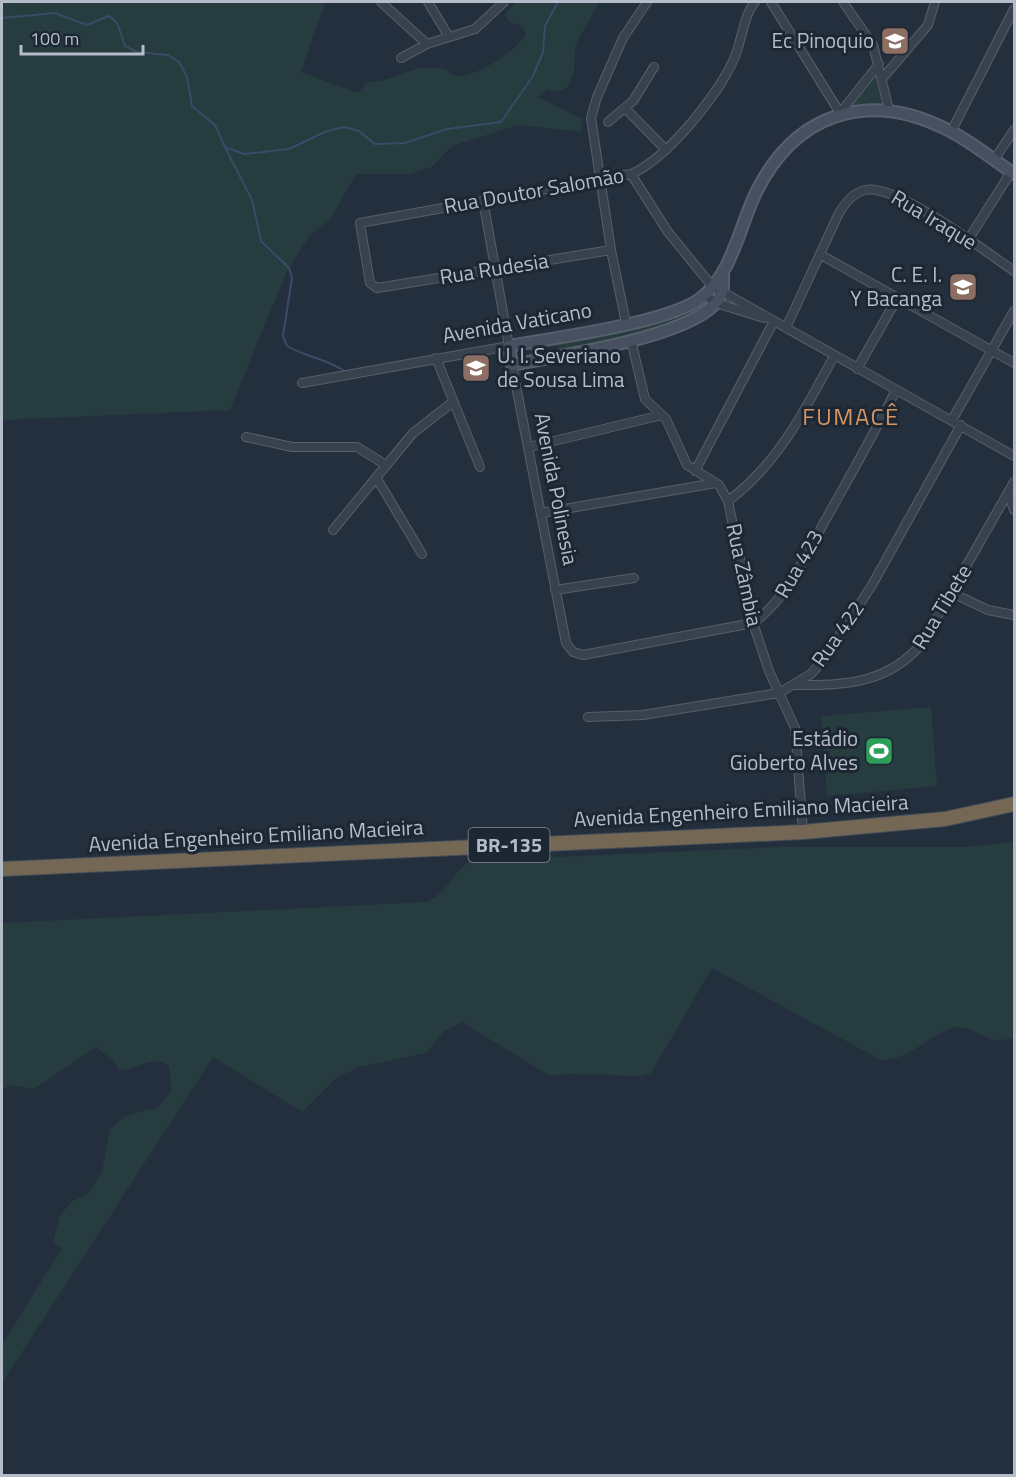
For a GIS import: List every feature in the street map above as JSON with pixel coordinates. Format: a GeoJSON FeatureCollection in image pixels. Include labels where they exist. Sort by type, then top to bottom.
{"type":"FeatureCollection","features":[{"type":"Feature","properties":{"kind":"highway","name":"Avenida Engenheiro Emiliano Macieira"},"geometry":{"type":"LineString","coordinates":[[2,869],[803,832],[945,819],[1014,804]]}},
{"type":"Feature","properties":{"kind":"street"},"geometry":{"type":"LineString","coordinates":[[381,2],[427,44]]}},
{"type":"Feature","properties":{"kind":"street"},"geometry":{"type":"LineString","coordinates":[[428,2],[440,18],[448,37]]}},
{"type":"Feature","properties":{"kind":"street"},"geometry":{"type":"LineString","coordinates":[[401,58],[427,44],[483,25],[504,2]]}},
{"type":"Feature","properties":{"kind":"street"},"geometry":{"type":"LineString","coordinates":[[626,323],[611,250],[591,128],[592,110],[623,38],[647,2]]}},
{"type":"Feature","properties":{"kind":"street","name":"Rua Doutor Salomão"},"geometry":{"type":"LineString","coordinates":[[377,288],[370,283],[360,227],[363,221],[631,174],[653,163],[705,105],[724,77],[755,2]]}},
{"type":"Feature","properties":{"kind":"street"},"geometry":{"type":"LineString","coordinates":[[771,2],[840,113],[879,64]]}},
{"type":"Feature","properties":{"kind":"street"},"geometry":{"type":"LineString","coordinates":[[882,79],[928,25],[935,2]]}},
{"type":"Feature","properties":{"kind":"street"},"geometry":{"type":"LineString","coordinates":[[847,3],[869,37],[879,64],[889,110]]}},
{"type":"Feature","properties":{"kind":"street"},"geometry":{"type":"LineString","coordinates":[[951,132],[1014,9]]}},
{"type":"Feature","properties":{"kind":"street"},"geometry":{"type":"LineString","coordinates":[[608,122],[638,94],[654,67]]}},
{"type":"Feature","properties":{"kind":"street"},"geometry":{"type":"LineString","coordinates":[[625,108],[666,150]]}},
{"type":"Feature","properties":{"kind":"street","name":"Avenida Vaticano"},"geometry":{"type":"LineString","coordinates":[[302,383],[535,341],[678,310],[709,290],[723,272],[747,213],[771,165],[798,136],[840,113],[889,110],[913,116],[951,132],[1013,173]]}},
{"type":"Feature","properties":{"kind":"street"},"geometry":{"type":"LineString","coordinates":[[994,160],[1014,130]]}},
{"type":"Feature","properties":{"kind":"street"},"geometry":{"type":"LineString","coordinates":[[968,240],[1013,173]]}},
{"type":"Feature","properties":{"kind":"street"},"geometry":{"type":"LineString","coordinates":[[631,174],[716,303],[774,321]]}},
{"type":"Feature","properties":{"kind":"street","name":"Rua Iraque"},"geometry":{"type":"LineString","coordinates":[[786,328],[842,207],[856,194],[871,189],[881,190],[905,199],[1014,271]]}},
{"type":"Feature","properties":{"kind":"street","name":"Avenida Polinesia"},"geometry":{"type":"LineString","coordinates":[[483,200],[508,346],[566,643]]}},
{"type":"Feature","properties":{"kind":"street","name":"Rua Rudesia"},"geometry":{"type":"LineString","coordinates":[[377,288],[611,250]]}},
{"type":"Feature","properties":{"kind":"street"},"geometry":{"type":"LineString","coordinates":[[821,255],[1014,363]]}},
{"type":"Feature","properties":{"kind":"street","name":"Avenida Vaticano"},"geometry":{"type":"LineString","coordinates":[[512,365],[631,340],[700,316],[716,303],[722,292],[723,272]]}},
{"type":"Feature","properties":{"kind":"street"},"geometry":{"type":"LineString","coordinates":[[709,290],[722,292],[1014,456]]}},
{"type":"Feature","properties":{"kind":"street"},"geometry":{"type":"LineString","coordinates":[[857,369],[898,297]]}},
{"type":"Feature","properties":{"kind":"street"},"geometry":{"type":"LineString","coordinates":[[952,420],[1014,311]]}},
{"type":"Feature","properties":{"kind":"street"},"geometry":{"type":"LineString","coordinates":[[695,471],[774,321]]}},
{"type":"Feature","properties":{"kind":"street","name":"Rua Zâmbia"},"geometry":{"type":"LineString","coordinates":[[631,340],[645,399],[662,414],[675,435],[684,459],[695,471],[716,483],[728,501],[753,623],[779,693],[795,728],[803,832]]}},
{"type":"Feature","properties":{"kind":"street"},"geometry":{"type":"LineString","coordinates":[[535,341],[538,360]]}},
{"type":"Feature","properties":{"kind":"street"},"geometry":{"type":"LineString","coordinates":[[728,501],[752,483],[776,455],[834,356]]}},
{"type":"Feature","properties":{"kind":"street"},"geometry":{"type":"LineString","coordinates":[[436,358],[480,467]]}},
{"type":"Feature","properties":{"kind":"street","name":"Rua 423"},"geometry":{"type":"LineString","coordinates":[[566,643],[573,652],[583,655],[753,623],[772,609],[786,590],[896,390]]}},
{"type":"Feature","properties":{"kind":"street"},"geometry":{"type":"LineString","coordinates":[[333,530],[418,428],[453,402]]}},
{"type":"Feature","properties":{"kind":"street"},"geometry":{"type":"LineString","coordinates":[[529,447],[662,414]]}},
{"type":"Feature","properties":{"kind":"street","name":"Rua 422"},"geometry":{"type":"LineString","coordinates":[[588,717],[643,715],[779,693],[796,685],[825,658],[866,594],[961,425]]}},
{"type":"Feature","properties":{"kind":"street"},"geometry":{"type":"LineString","coordinates":[[246,437],[292,447],[357,447],[386,465]]}},
{"type":"Feature","properties":{"kind":"street"},"geometry":{"type":"LineString","coordinates":[[376,477],[422,554]]}},
{"type":"Feature","properties":{"kind":"street","name":"Rua Tibete"},"geometry":{"type":"LineString","coordinates":[[796,685],[854,683],[891,671],[912,656],[952,593],[1014,482]]}},
{"type":"Feature","properties":{"kind":"street"},"geometry":{"type":"LineString","coordinates":[[541,513],[716,483]]}},
{"type":"Feature","properties":{"kind":"street"},"geometry":{"type":"LineString","coordinates":[[1008,493],[1014,510]]}},
{"type":"Feature","properties":{"kind":"street"},"geometry":{"type":"LineString","coordinates":[[555,590],[634,578]]}},
{"type":"Feature","properties":{"kind":"street"},"geometry":{"type":"LineString","coordinates":[[952,593],[988,610],[1014,615]]}},
{"type":"Feature","properties":{"kind":"green space"},"geometry":{"type":"Polygon","coordinates":[[[2,2],[325,2],[301,72],[358,93],[368,82],[387,79],[420,68],[445,69],[454,75],[465,76],[495,62],[515,47],[526,34],[522,26],[509,22],[505,14],[516,2],[599,2],[575,46],[574,72],[568,87],[556,92],[548,89],[538,97],[582,119],[581,132],[518,125],[452,146],[432,167],[410,174],[356,174],[330,220],[310,235],[287,271],[230,410],[2,420],[2,2]]]}},
{"type":"Feature","properties":{"kind":"green space"},"geometry":{"type":"Polygon","coordinates":[[[875,74],[882,104],[850,107],[875,74]]]}},
{"type":"Feature","properties":{"kind":"green space"},"geometry":{"type":"Polygon","coordinates":[[[705,301],[707,307],[669,325],[558,352],[555,342],[705,301]]]}},
{"type":"Feature","properties":{"kind":"green space","name":"Estádio Gioberto Alves"},"geometry":{"type":"Polygon","coordinates":[[[931,707],[937,786],[827,796],[821,716],[931,707]]]}},
{"type":"Feature","properties":{"kind":"green space"},"geometry":{"type":"Polygon","coordinates":[[[1014,842],[1014,1038],[991,1039],[966,1028],[957,1027],[937,1035],[902,1056],[881,1060],[712,968],[651,1073],[641,1076],[567,1074],[550,1076],[462,1022],[444,1031],[426,1053],[359,1067],[336,1078],[302,1112],[213,1057],[2,1383],[2,1345],[62,1248],[53,1242],[60,1216],[71,1202],[88,1194],[102,1172],[110,1129],[125,1116],[158,1107],[172,1091],[169,1066],[150,1062],[120,1070],[96,1047],[34,1089],[11,1085],[2,1089],[2,923],[427,902],[441,892],[470,861],[783,847],[966,847],[1014,842]]]}},
{"type":"Feature","properties":{"kind":"waterway"},"geometry":{"type":"LineString","coordinates":[[2,18],[55,13],[87,25],[109,16],[117,23],[125,46],[137,52],[168,55],[179,62],[187,77],[192,106],[215,125],[225,147],[244,154],[289,149],[327,131],[344,127],[359,131],[375,144],[405,143],[447,129],[501,122],[533,76],[543,52],[545,26],[558,2]]}},
{"type":"Feature","properties":{"kind":"waterway"},"geometry":{"type":"LineString","coordinates":[[226,149],[252,200],[261,241],[289,268],[292,278],[283,336],[287,346],[344,371]]}},
{"type":"Feature","properties":{"kind":"place","name":"Ec Pinoquio"},"geometry":{"type":"Point","coordinates":[895,41]}},
{"type":"Feature","properties":{"kind":"place","name":"C. E. I. Y Bacanga"},"geometry":{"type":"Point","coordinates":[963,287]}},
{"type":"Feature","properties":{"kind":"place","name":"U. I. Severiano de Sousa Lima"},"geometry":{"type":"Point","coordinates":[476,368]}},
{"type":"Feature","properties":{"kind":"place","name":"Estádio Gioberto Alves"},"geometry":{"type":"Point","coordinates":[879,751]}},
{"type":"Feature","properties":{"kind":"district","name":"FUMACÊ"},"geometry":{"type":"Point","coordinates":[851,417]}}]}
